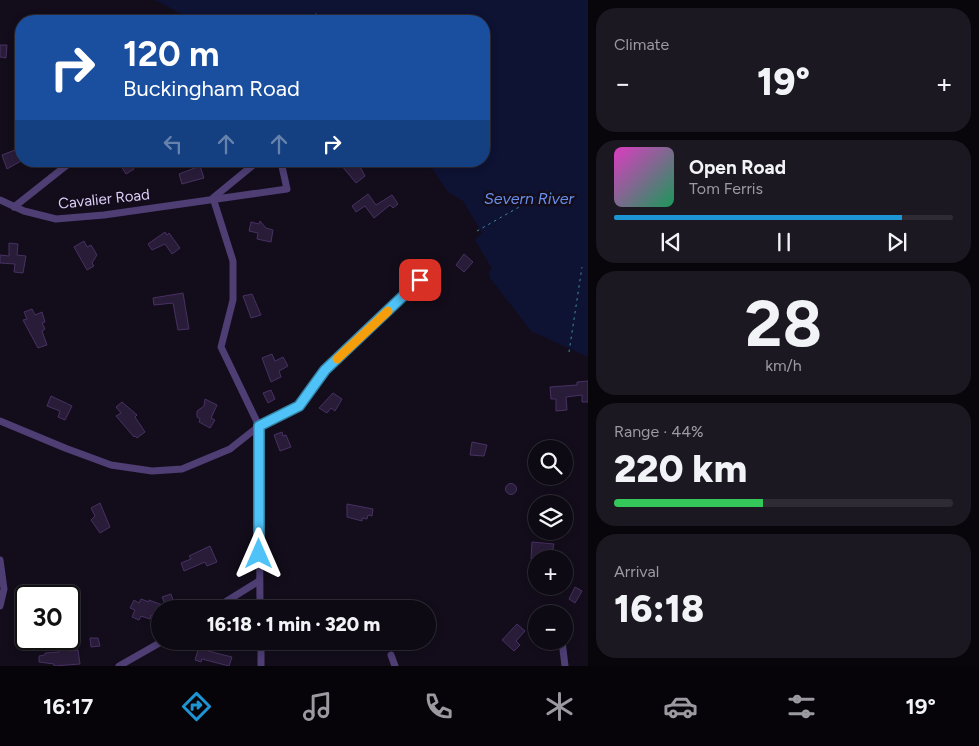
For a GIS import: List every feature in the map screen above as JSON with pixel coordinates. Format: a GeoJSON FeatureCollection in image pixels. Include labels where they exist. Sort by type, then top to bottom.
{"type":"FeatureCollection","features":[{"type":"Feature","properties":{"kind":"street"},"geometry":{"type":"LineString","coordinates":[[14,207],[64,167]]}},
{"type":"Feature","properties":{"kind":"street"},"geometry":{"type":"LineString","coordinates":[[251,167],[213,198],[233,261],[233,300],[221,347],[259,426],[260,600]]}},
{"type":"Feature","properties":{"kind":"street","name":"Cavalier Road"},"geometry":{"type":"LineString","coordinates":[[0,200],[14,207],[56,219],[104,215],[213,198],[286,190],[282,167]]}},
{"type":"Feature","properties":{"kind":"street"},"geometry":{"type":"LineString","coordinates":[[0,421],[98,461],[132,469],[152,471],[182,469],[230,449],[259,426],[299,406],[325,370],[420,280]]}},
{"type":"Feature","properties":{"kind":"street"},"geometry":{"type":"LineString","coordinates":[[0,560],[4,589],[0,606]]}},
{"type":"Feature","properties":{"kind":"street"},"geometry":{"type":"LineString","coordinates":[[228,600],[259,581]]}},
{"type":"Feature","properties":{"kind":"street"},"geometry":{"type":"LineString","coordinates":[[119,666],[151,648]]}},
{"type":"Feature","properties":{"kind":"street"},"geometry":{"type":"LineString","coordinates":[[260,650],[261,666]]}},
{"type":"Feature","properties":{"kind":"street"},"geometry":{"type":"LineString","coordinates":[[563,650],[565,666]]}},
{"type":"Feature","properties":{"kind":"street"},"geometry":{"type":"LineString","coordinates":[[391,655],[395,666]]}},
{"type":"Feature","properties":{"kind":"path"},"geometry":{"type":"LineString","coordinates":[[478,231],[549,190],[553,196]]}},
{"type":"Feature","properties":{"kind":"path"},"geometry":{"type":"LineString","coordinates":[[569,352],[582,266]]}},
{"type":"Feature","properties":{"kind":"water","name":"Severn River"},"geometry":{"type":"Polygon","coordinates":[[[155,0],[588,0],[588,357],[531,331],[490,278],[489,272],[492,269],[475,240],[482,233],[463,201],[448,192],[431,167],[490,167],[490,15],[184,15],[155,0]]]}},
{"type":"Feature","properties":{"kind":"building"},"geometry":{"type":"Polygon","coordinates":[[[0,45],[7,45],[6,58],[0,57],[0,45]]]}},
{"type":"Feature","properties":{"kind":"building"},"geometry":{"type":"Polygon","coordinates":[[[15,150],[15,164],[7,169],[2,155],[15,150]]]}},
{"type":"Feature","properties":{"kind":"building"},"geometry":{"type":"Polygon","coordinates":[[[122,167],[133,167],[134,169],[126,174],[122,167]]]}},
{"type":"Feature","properties":{"kind":"building"},"geometry":{"type":"Polygon","coordinates":[[[200,167],[204,178],[182,184],[179,174],[200,167]]]}},
{"type":"Feature","properties":{"kind":"building"},"geometry":{"type":"Polygon","coordinates":[[[343,167],[360,167],[365,176],[356,183],[343,167]]]}},
{"type":"Feature","properties":{"kind":"building"},"geometry":{"type":"Polygon","coordinates":[[[368,194],[376,205],[392,195],[398,204],[393,208],[390,205],[374,218],[365,206],[356,212],[352,206],[368,194]]]}},
{"type":"Feature","properties":{"kind":"building"},"geometry":{"type":"Polygon","coordinates":[[[260,221],[266,228],[273,230],[271,242],[257,239],[258,233],[249,231],[251,222],[259,224],[260,221]]]}},
{"type":"Feature","properties":{"kind":"building"},"geometry":{"type":"Polygon","coordinates":[[[165,232],[167,235],[169,233],[180,248],[172,254],[165,244],[152,250],[148,244],[165,232]]]}},
{"type":"Feature","properties":{"kind":"building"},"geometry":{"type":"Polygon","coordinates":[[[84,241],[87,247],[91,245],[97,255],[92,263],[94,266],[87,270],[74,247],[84,241]]]}},
{"type":"Feature","properties":{"kind":"building"},"geometry":{"type":"Polygon","coordinates":[[[9,243],[18,244],[17,255],[26,256],[23,273],[14,272],[15,264],[0,263],[0,255],[9,256],[9,243]]]}},
{"type":"Feature","properties":{"kind":"building"},"geometry":{"type":"Polygon","coordinates":[[[464,254],[473,262],[464,272],[456,265],[464,254]]]}},
{"type":"Feature","properties":{"kind":"building"},"geometry":{"type":"Polygon","coordinates":[[[183,293],[189,329],[178,330],[173,303],[154,305],[153,298],[183,293]]]}},
{"type":"Feature","properties":{"kind":"building"},"geometry":{"type":"Polygon","coordinates":[[[252,294],[261,315],[251,318],[243,296],[252,294]]]}},
{"type":"Feature","properties":{"kind":"building"},"geometry":{"type":"Polygon","coordinates":[[[32,309],[35,315],[42,312],[45,322],[42,323],[45,329],[42,331],[47,345],[38,348],[23,320],[27,319],[24,312],[32,309]]]}},
{"type":"Feature","properties":{"kind":"building"},"geometry":{"type":"Polygon","coordinates":[[[272,354],[275,361],[283,357],[288,366],[279,371],[281,377],[271,382],[262,358],[272,354]]]}},
{"type":"Feature","properties":{"kind":"building"},"geometry":{"type":"Polygon","coordinates":[[[588,381],[588,402],[582,402],[582,395],[566,397],[567,410],[556,411],[556,399],[551,399],[550,387],[577,385],[577,382],[588,381]]]}},
{"type":"Feature","properties":{"kind":"building"},"geometry":{"type":"Polygon","coordinates":[[[271,390],[275,399],[268,403],[263,393],[271,390]]]}},
{"type":"Feature","properties":{"kind":"building"},"geometry":{"type":"Polygon","coordinates":[[[333,393],[342,399],[335,411],[331,408],[327,413],[319,408],[333,393]]]}},
{"type":"Feature","properties":{"kind":"building"},"geometry":{"type":"Polygon","coordinates":[[[51,396],[72,406],[65,420],[58,417],[60,411],[47,406],[51,396]]]}},
{"type":"Feature","properties":{"kind":"building"},"geometry":{"type":"Polygon","coordinates":[[[205,399],[217,405],[211,418],[215,420],[210,428],[199,422],[200,419],[197,417],[197,411],[204,406],[205,399]]]}},
{"type":"Feature","properties":{"kind":"building"},"geometry":{"type":"Polygon","coordinates":[[[122,402],[137,415],[135,417],[145,432],[137,438],[116,416],[121,413],[116,407],[122,402]]]}},
{"type":"Feature","properties":{"kind":"building"},"geometry":{"type":"Polygon","coordinates":[[[282,432],[283,436],[286,435],[291,447],[280,451],[274,435],[282,432]]]}},
{"type":"Feature","properties":{"kind":"building"},"geometry":{"type":"Polygon","coordinates":[[[472,442],[487,445],[484,456],[470,455],[472,442]]]}},
{"type":"Feature","properties":{"kind":"building"},"geometry":{"type":"Polygon","coordinates":[[[509,484],[513,484],[516,489],[515,493],[509,494],[506,491],[506,487],[509,484]]]}},
{"type":"Feature","properties":{"kind":"building"},"geometry":{"type":"Polygon","coordinates":[[[100,503],[110,527],[100,533],[91,520],[95,516],[91,508],[100,503]]]}},
{"type":"Feature","properties":{"kind":"building"},"geometry":{"type":"Polygon","coordinates":[[[347,504],[373,509],[372,516],[368,515],[367,519],[362,518],[362,521],[347,517],[347,504]]]}},
{"type":"Feature","properties":{"kind":"building"},"geometry":{"type":"Polygon","coordinates":[[[532,542],[554,544],[553,550],[532,550],[532,542]]]}},
{"type":"Feature","properties":{"kind":"building"},"geometry":{"type":"Polygon","coordinates":[[[210,546],[217,562],[207,566],[205,562],[184,571],[181,563],[191,559],[189,556],[210,546]]]}},
{"type":"Feature","properties":{"kind":"building"},"geometry":{"type":"Polygon","coordinates":[[[575,587],[582,591],[575,603],[569,599],[573,595],[575,587]]]}},
{"type":"Feature","properties":{"kind":"building"},"geometry":{"type":"Polygon","coordinates":[[[171,594],[173,600],[163,600],[162,597],[171,594]]]}},
{"type":"Feature","properties":{"kind":"building"},"geometry":{"type":"Polygon","coordinates":[[[141,599],[149,602],[149,600],[151,601],[150,619],[141,616],[139,620],[132,617],[135,610],[130,608],[134,600],[139,603],[141,599]]]}},
{"type":"Feature","properties":{"kind":"building"},"geometry":{"type":"Polygon","coordinates":[[[517,624],[525,631],[516,641],[520,645],[514,651],[502,640],[517,624]]]}},
{"type":"Feature","properties":{"kind":"building"},"geometry":{"type":"Polygon","coordinates":[[[90,638],[98,638],[100,646],[91,647],[90,638]]]}},
{"type":"Feature","properties":{"kind":"building"},"geometry":{"type":"Polygon","coordinates":[[[59,650],[78,650],[80,664],[54,666],[54,664],[39,662],[39,656],[45,655],[45,653],[59,652],[59,650]]]}},
{"type":"Feature","properties":{"kind":"building"},"geometry":{"type":"Polygon","coordinates":[[[198,650],[208,650],[232,657],[229,666],[202,659],[201,662],[195,660],[198,650]]]}},
{"type":"Feature","properties":{"kind":"slow traffic"},"geometry":{"type":"LineString","coordinates":[[337,359],[388,311]]}},
{"type":"Feature","properties":{"kind":"route"},"geometry":{"type":"LineString","coordinates":[[259,554],[259,426],[299,406],[325,370],[420,280]]}}]}
